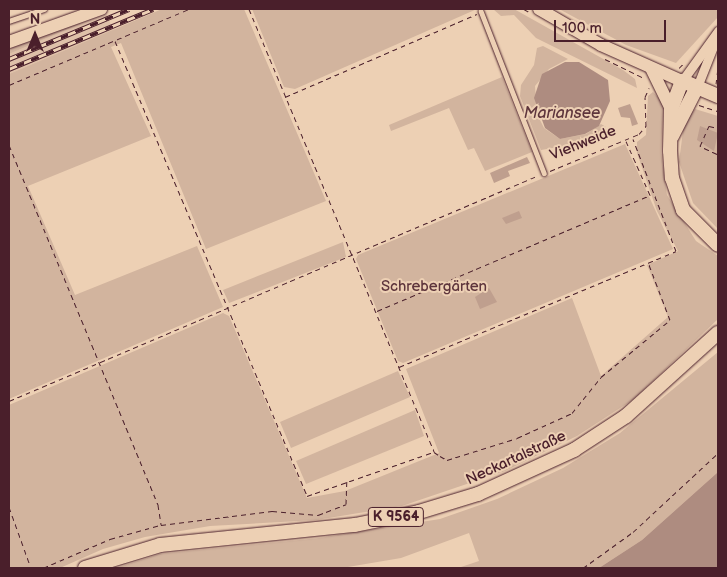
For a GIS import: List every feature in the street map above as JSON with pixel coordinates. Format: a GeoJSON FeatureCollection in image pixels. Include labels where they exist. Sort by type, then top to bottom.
{"type":"FeatureCollection","features":[{"type":"Feature","properties":{"kind":"main road"},"geometry":{"type":"LineString","coordinates":[[9,42],[100,9]]}},
{"type":"Feature","properties":{"kind":"main road"},"geometry":{"type":"LineString","coordinates":[[538,9],[651,68],[696,88],[717,90]]}},
{"type":"Feature","properties":{"kind":"main road"},"geometry":{"type":"LineString","coordinates":[[651,68],[672,109]]}},
{"type":"Feature","properties":{"kind":"main road"},"geometry":{"type":"LineString","coordinates":[[682,82],[672,109],[670,139],[672,178],[683,210],[718,245]]}},
{"type":"Feature","properties":{"kind":"main road"},"geometry":{"type":"LineString","coordinates":[[670,139],[696,88]]}},
{"type":"Feature","properties":{"kind":"main road","name":"Neckartalstraße"},"geometry":{"type":"LineString","coordinates":[[84,568],[160,545],[355,525],[478,494],[574,450],[620,420],[718,333]]}},
{"type":"Feature","properties":{"kind":"street"},"geometry":{"type":"LineString","coordinates":[[682,82],[718,33]]}},
{"type":"Feature","properties":{"kind":"street"},"geometry":{"type":"LineString","coordinates":[[696,88],[718,33]]}},
{"type":"Feature","properties":{"kind":"lane"},"geometry":{"type":"LineString","coordinates":[[9,21],[44,9]]}},
{"type":"Feature","properties":{"kind":"lane"},"geometry":{"type":"LineString","coordinates":[[481,11],[544,173]]}},
{"type":"Feature","properties":{"kind":"path"},"geometry":{"type":"LineString","coordinates":[[9,85],[190,9]]}},
{"type":"Feature","properties":{"kind":"path"},"geometry":{"type":"LineString","coordinates":[[249,9],[434,452],[447,460],[517,438],[572,413],[601,377],[670,320],[648,262]]}},
{"type":"Feature","properties":{"kind":"path"},"geometry":{"type":"LineString","coordinates":[[285,97],[481,11]]}},
{"type":"Feature","properties":{"kind":"path"},"geometry":{"type":"LineString","coordinates":[[115,41],[308,496],[434,452]]}},
{"type":"Feature","properties":{"kind":"path"},"geometry":{"type":"LineString","coordinates":[[717,90],[718,66]]}},
{"type":"Feature","properties":{"kind":"path"},"geometry":{"type":"LineString","coordinates":[[399,367],[676,251],[652,197],[633,138],[646,126],[645,97],[650,82]]}},
{"type":"Feature","properties":{"kind":"path"},"geometry":{"type":"LineString","coordinates":[[717,154],[700,146],[709,126],[718,128]]}},
{"type":"Feature","properties":{"kind":"path","name":"Viehweide"},"geometry":{"type":"LineString","coordinates":[[9,402],[544,173],[633,138]]}},
{"type":"Feature","properties":{"kind":"path"},"geometry":{"type":"LineString","coordinates":[[626,141],[652,197]]}},
{"type":"Feature","properties":{"kind":"path"},"geometry":{"type":"LineString","coordinates":[[9,145],[101,363],[158,505],[161,525]]}},
{"type":"Feature","properties":{"kind":"path"},"geometry":{"type":"LineString","coordinates":[[376,311],[650,195]]}},
{"type":"Feature","properties":{"kind":"path"},"geometry":{"type":"LineString","coordinates":[[583,568],[633,532],[718,453]]}},
{"type":"Feature","properties":{"kind":"path"},"geometry":{"type":"LineString","coordinates":[[43,568],[110,539],[161,525],[272,511],[318,515],[346,504],[347,481]]}},
{"type":"Feature","properties":{"kind":"path"},"geometry":{"type":"LineString","coordinates":[[9,507],[31,568]]}},
{"type":"Feature","properties":{"kind":"shaded area"},"geometry":{"type":"Polygon","coordinates":[[[106,13],[113,30],[9,74],[9,54],[106,13]]]}},
{"type":"Feature","properties":{"kind":"green space"},"geometry":{"type":"Polygon","coordinates":[[[117,9],[106,13],[9,54],[9,47],[117,9]]]}},
{"type":"Feature","properties":{"kind":"green space"},"geometry":{"type":"Polygon","coordinates":[[[162,9],[244,9],[326,201],[206,249],[121,43],[111,47],[151,136],[28,186],[75,295],[197,246],[223,307],[9,399],[9,74],[162,9]]]}},
{"type":"Feature","properties":{"kind":"green space"},"geometry":{"type":"Polygon","coordinates":[[[252,9],[477,9],[295,89],[284,87],[252,9]]]}},
{"type":"Feature","properties":{"kind":"green space"},"geometry":{"type":"Polygon","coordinates":[[[493,9],[514,9],[623,70],[635,79],[637,88],[536,38],[514,15],[501,16],[493,9]]]}},
{"type":"Feature","properties":{"kind":"green space"},"geometry":{"type":"Polygon","coordinates":[[[559,9],[718,9],[718,17],[676,63],[626,45],[559,9]]]}},
{"type":"Feature","properties":{"kind":"green space"},"geometry":{"type":"Polygon","coordinates":[[[543,46],[568,59],[549,69],[535,86],[537,114],[544,128],[560,139],[586,134],[601,124],[606,127],[588,142],[541,150],[520,96],[521,85],[534,65],[537,48],[543,46]]]}},
{"type":"Feature","properties":{"kind":"green space"},"geometry":{"type":"Polygon","coordinates":[[[502,77],[532,152],[485,171],[474,148],[468,150],[449,108],[391,131],[389,125],[502,77]]]}},
{"type":"Feature","properties":{"kind":"green space"},"geometry":{"type":"Polygon","coordinates":[[[653,92],[663,103],[661,153],[667,195],[696,241],[718,256],[718,319],[634,399],[577,436],[505,471],[402,506],[316,520],[210,526],[145,537],[103,549],[60,568],[9,568],[9,405],[223,313],[229,316],[307,498],[345,491],[439,453],[406,369],[572,298],[601,376],[668,317],[647,265],[678,251],[657,211],[637,153],[637,142],[646,135],[648,96],[653,92]]]}},
{"type":"Feature","properties":{"kind":"green space"},"geometry":{"type":"Polygon","coordinates":[[[695,109],[718,116],[718,229],[693,203],[679,162],[684,123],[695,109]]]}},
{"type":"Feature","properties":{"kind":"green space","name":"Schrebergärten"},"geometry":{"type":"Polygon","coordinates":[[[625,144],[673,249],[403,363],[398,361],[356,259],[358,255],[625,144]]]}},
{"type":"Feature","properties":{"kind":"green space"},"geometry":{"type":"Polygon","coordinates":[[[343,242],[346,257],[229,303],[223,290],[343,242]]]}},
{"type":"Feature","properties":{"kind":"green space"},"geometry":{"type":"Polygon","coordinates":[[[718,352],[718,472],[642,540],[599,568],[458,568],[479,561],[469,533],[401,558],[342,568],[116,568],[160,554],[319,538],[440,519],[497,499],[563,468],[620,433],[718,352]]]}},
{"type":"Feature","properties":{"kind":"green space"},"geometry":{"type":"Polygon","coordinates":[[[398,371],[410,397],[291,448],[280,422],[398,371]]]}},
{"type":"Feature","properties":{"kind":"green space"},"geometry":{"type":"Polygon","coordinates":[[[415,410],[424,436],[306,484],[296,461],[415,410]]]}},
{"type":"Feature","properties":{"kind":"water","name":"Mariansee"},"geometry":{"type":"Polygon","coordinates":[[[565,62],[579,62],[608,80],[610,101],[599,126],[585,134],[560,139],[545,128],[534,98],[542,74],[565,62]]]}},
{"type":"Feature","properties":{"kind":"water"},"geometry":{"type":"Polygon","coordinates":[[[718,472],[718,568],[599,568],[642,540],[718,472]]]}},
{"type":"Feature","properties":{"kind":"building"},"geometry":{"type":"Polygon","coordinates":[[[630,104],[638,124],[632,126],[630,118],[621,117],[618,108],[630,104]]]}},
{"type":"Feature","properties":{"kind":"building"},"geometry":{"type":"Polygon","coordinates":[[[700,126],[718,133],[714,151],[697,140],[700,126]]]}},
{"type":"Feature","properties":{"kind":"building"},"geometry":{"type":"Polygon","coordinates":[[[527,157],[530,163],[508,171],[510,176],[494,183],[490,173],[527,157]]]}},
{"type":"Feature","properties":{"kind":"building"},"geometry":{"type":"Polygon","coordinates":[[[519,211],[522,218],[506,224],[502,218],[519,211]]]}},
{"type":"Feature","properties":{"kind":"building"},"geometry":{"type":"Polygon","coordinates":[[[489,288],[497,302],[480,309],[475,297],[489,288]]]}},
{"type":"Feature","properties":{"kind":"railway"},"geometry":{"type":"LineString","coordinates":[[9,59],[129,9]]}},
{"type":"Feature","properties":{"kind":"railway"},"geometry":{"type":"LineString","coordinates":[[9,69],[153,9]]}}]}
